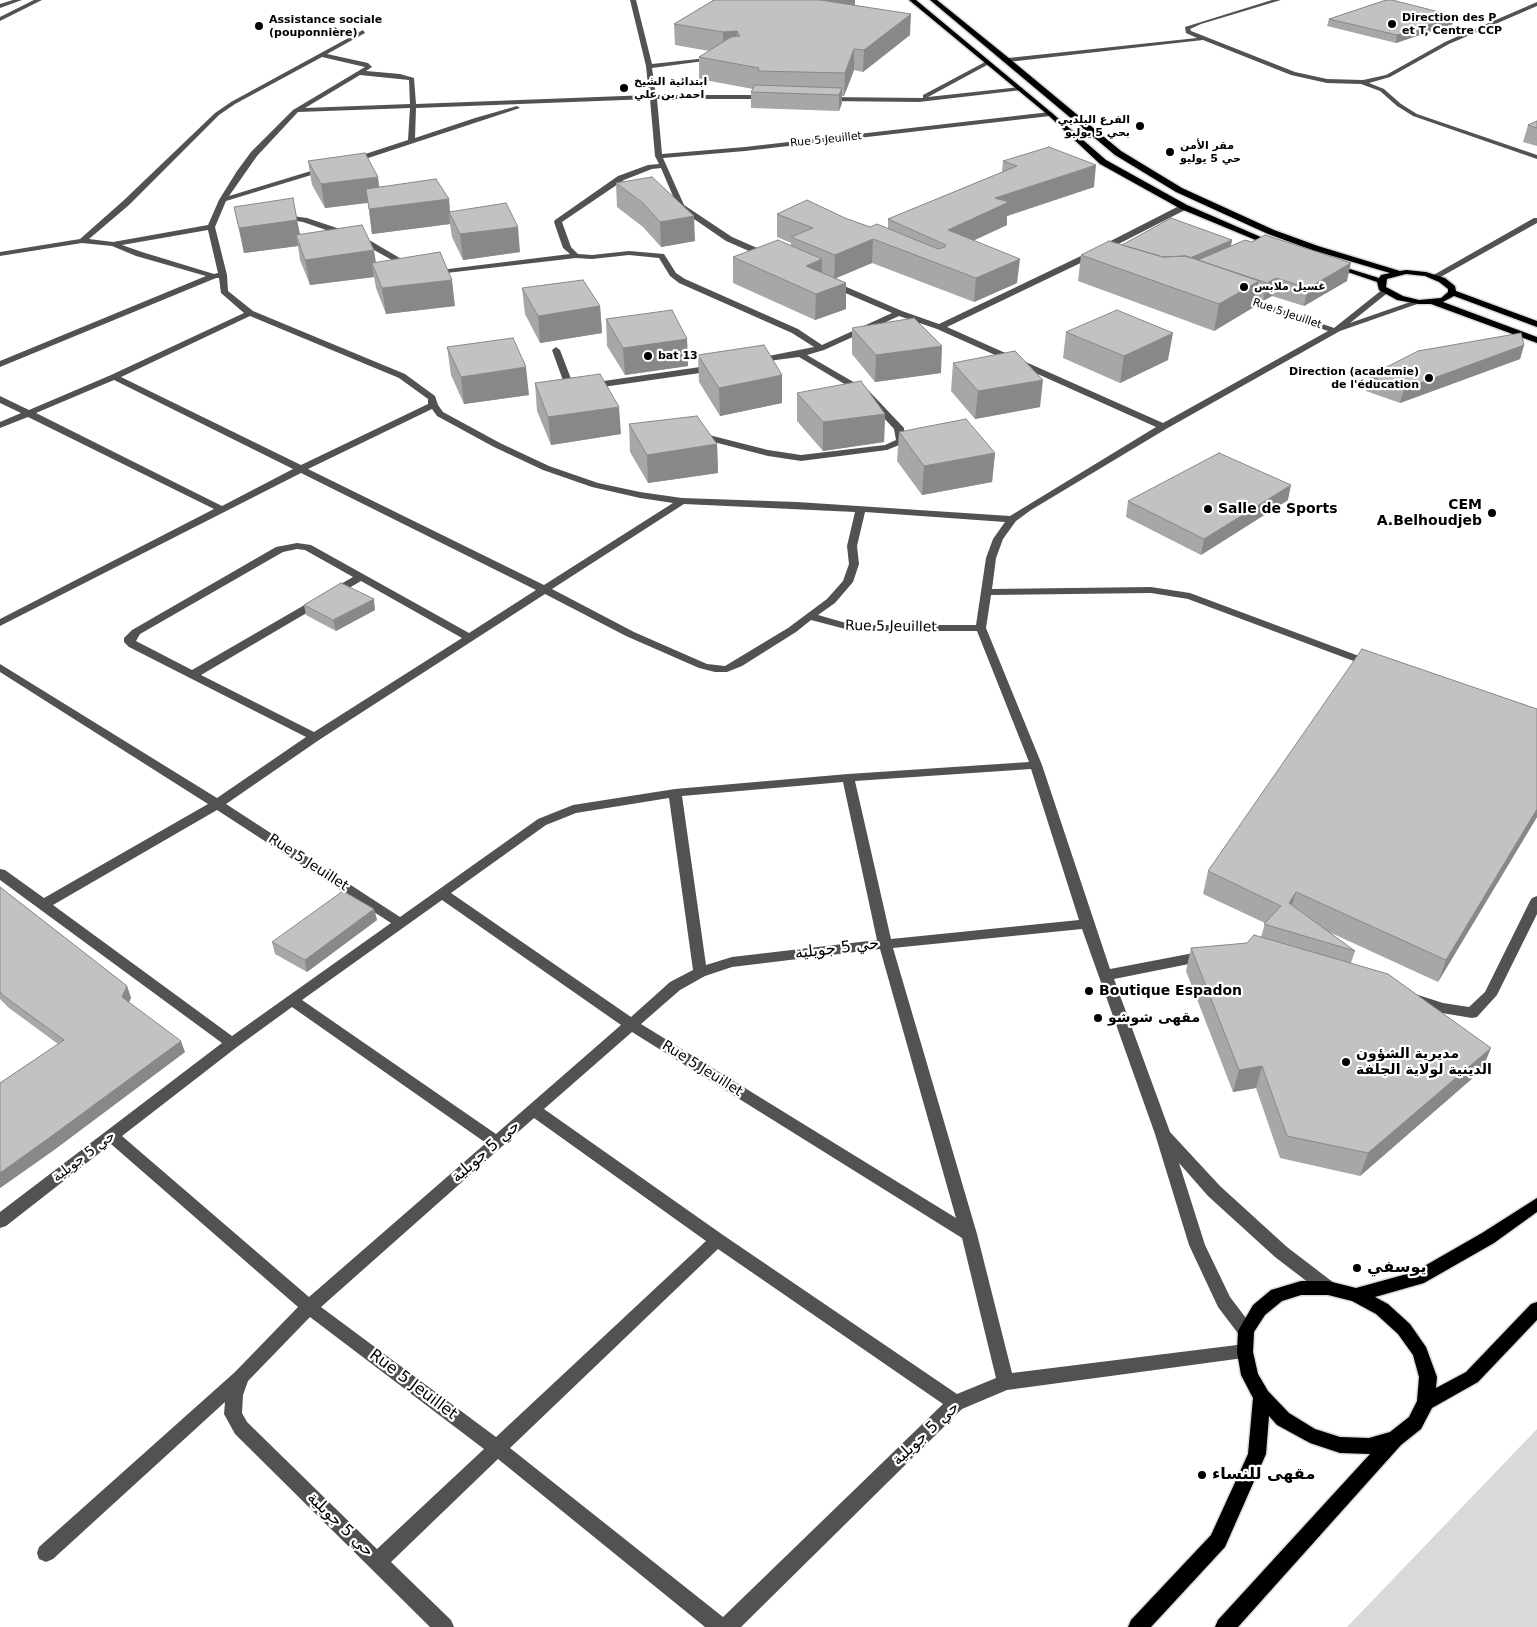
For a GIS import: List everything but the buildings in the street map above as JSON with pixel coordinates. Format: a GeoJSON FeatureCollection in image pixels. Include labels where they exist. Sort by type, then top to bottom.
{"type":"FeatureCollection","features":[{"type":"Feature","properties":{"kind":"main road"},"geometry":{"type":"LineString","coordinates":[[912,0],[1050,114],[1103,162],[1184,207],[1283,247]]}},
{"type":"Feature","properties":{"kind":"main road"},"geometry":{"type":"LineString","coordinates":[[933,0],[1008,60],[1118,153],[1178,190],[1271,232],[1398,273]]}},
{"type":"Feature","properties":{"kind":"main road"},"geometry":{"type":"LineString","coordinates":[[1326,262],[1381,281]]}},
{"type":"Feature","properties":{"kind":"main road"},"geometry":{"type":"LineString","coordinates":[[1381,281],[1390,274],[1398,273],[1416,273],[1434,277],[1448,284],[1452,292],[1537,324]]}},
{"type":"Feature","properties":{"kind":"main road"},"geometry":{"type":"LineString","coordinates":[[1381,281],[1386,291],[1400,298],[1418,302],[1434,302],[1537,340]]}},
{"type":"Feature","properties":{"kind":"main road"},"geometry":{"type":"LineString","coordinates":[[1434,302],[1450,296],[1452,292]]}},
{"type":"Feature","properties":{"kind":"main road"},"geometry":{"type":"LineString","coordinates":[[1356,1295],[1418,1278],[1488,1238],[1537,1204]]}},
{"type":"Feature","properties":{"kind":"main road"},"geometry":{"type":"LineString","coordinates":[[1224,1627],[1395,1438],[1415,1423],[1426,1402],[1428,1378],[1420,1352],[1404,1329],[1382,1309],[1356,1295],[1328,1288],[1301,1288],[1277,1295],[1259,1310],[1246,1331],[1245,1352],[1250,1375],[1262,1397],[1283,1419],[1310,1435],[1340,1445],[1369,1446],[1395,1438]]}},
{"type":"Feature","properties":{"kind":"main road"},"geometry":{"type":"LineString","coordinates":[[1426,1402],[1472,1377],[1537,1309]]}},
{"type":"Feature","properties":{"kind":"main road"},"geometry":{"type":"LineString","coordinates":[[1138,1627],[1218,1541],[1258,1454],[1262,1397]]}},
{"type":"Feature","properties":{"kind":"street"},"geometry":{"type":"LineString","coordinates":[[0,6],[19,0]]}},
{"type":"Feature","properties":{"kind":"street"},"geometry":{"type":"LineString","coordinates":[[0,19],[39,0]]}},
{"type":"Feature","properties":{"kind":"street"},"geometry":{"type":"LineString","coordinates":[[633,0],[648,66],[659,156],[680,206],[730,239],[780,262]]}},
{"type":"Feature","properties":{"kind":"street"},"geometry":{"type":"LineString","coordinates":[[1248,0],[1260,6]]}},
{"type":"Feature","properties":{"kind":"street"},"geometry":{"type":"LineString","coordinates":[[1278,0],[1199,23],[1188,28],[1188,32],[1308,78],[1327,81],[1363,82],[1388,76],[1447,43],[1537,4]]}},
{"type":"Feature","properties":{"kind":"street"},"geometry":{"type":"LineString","coordinates":[[82,241],[126,203],[217,114],[233,103],[364,32]]}},
{"type":"Feature","properties":{"kind":"street"},"geometry":{"type":"LineString","coordinates":[[1008,60],[1203,38]]}},
{"type":"Feature","properties":{"kind":"street"},"geometry":{"type":"LineString","coordinates":[[320,55],[366,64],[368,67],[361,73],[295,110],[254,154],[211,227],[223,275],[224,291],[250,313],[402,376],[432,398],[440,414],[497,445],[546,468],[595,485],[640,495],[682,501],[797,505],[1012,519]]}},
{"type":"Feature","properties":{"kind":"street"},"geometry":{"type":"LineString","coordinates":[[648,66],[727,57]]}},
{"type":"Feature","properties":{"kind":"street"},"geometry":{"type":"LineString","coordinates":[[918,100],[987,63]]}},
{"type":"Feature","properties":{"kind":"street"},"geometry":{"type":"LineString","coordinates":[[361,73],[400,76],[412,79],[411,141]]}},
{"type":"Feature","properties":{"kind":"street"},"geometry":{"type":"LineString","coordinates":[[1363,82],[1382,90],[1415,116],[1537,157]]}},
{"type":"Feature","properties":{"kind":"street"},"geometry":{"type":"LineString","coordinates":[[821,99],[918,100],[1020,89]]}},
{"type":"Feature","properties":{"kind":"street"},"geometry":{"type":"LineString","coordinates":[[295,110],[653,97],[771,97]]}},
{"type":"Feature","properties":{"kind":"street"},"geometry":{"type":"LineString","coordinates":[[341,165],[477,119],[538,102]]}},
{"type":"Feature","properties":{"kind":"street","name":"Rue 5 Jeuillet"},"geometry":{"type":"LineString","coordinates":[[659,156],[765,147],[1050,114]]}},
{"type":"Feature","properties":{"kind":"street"},"geometry":{"type":"LineString","coordinates":[[576,256],[567,248],[558,222],[621,178],[651,167],[662,166]]}},
{"type":"Feature","properties":{"kind":"street"},"geometry":{"type":"LineString","coordinates":[[224,204],[331,168]]}},
{"type":"Feature","properties":{"kind":"street"},"geometry":{"type":"LineString","coordinates":[[940,327],[1088,256],[1184,207]]}},
{"type":"Feature","properties":{"kind":"street"},"geometry":{"type":"LineString","coordinates":[[276,215],[304,220],[361,239],[420,272],[430,274],[576,256],[592,257],[630,254],[661,256],[673,274],[682,281],[795,331],[821,348]]}},
{"type":"Feature","properties":{"kind":"street"},"geometry":{"type":"LineString","coordinates":[[1434,277],[1537,220]]}},
{"type":"Feature","properties":{"kind":"street"},"geometry":{"type":"LineString","coordinates":[[0,254],[82,241],[113,244],[211,227]]}},
{"type":"Feature","properties":{"kind":"street"},"geometry":{"type":"LineString","coordinates":[[1258,245],[1266,241]]}},
{"type":"Feature","properties":{"kind":"street"},"geometry":{"type":"LineString","coordinates":[[113,244],[139,254],[214,276]]}},
{"type":"Feature","properties":{"kind":"street"},"geometry":{"type":"LineString","coordinates":[[1088,256],[1099,260]]}},
{"type":"Feature","properties":{"kind":"street"},"geometry":{"type":"LineString","coordinates":[[0,364],[214,276],[223,275]]}},
{"type":"Feature","properties":{"kind":"street"},"geometry":{"type":"LineString","coordinates":[[824,281],[899,313],[940,327],[1163,427]]}},
{"type":"Feature","properties":{"kind":"street"},"geometry":{"type":"LineString","coordinates":[[1246,1331],[1224,1302],[1198,1245],[1163,1134],[1087,924],[1036,765],[981,628],[991,558],[998,539],[1012,519],[1027,508],[1163,427],[1335,331],[1386,291]]}},
{"type":"Feature","properties":{"kind":"street","name":"Rue 5 Jeuillet"},"geometry":{"type":"LineString","coordinates":[[1228,294],[1335,331]]}},
{"type":"Feature","properties":{"kind":"street"},"geometry":{"type":"LineString","coordinates":[[1335,331],[1418,302]]}},
{"type":"Feature","properties":{"kind":"street"},"geometry":{"type":"LineString","coordinates":[[0,425],[114,377],[250,313]]}},
{"type":"Feature","properties":{"kind":"street"},"geometry":{"type":"LineString","coordinates":[[743,363],[800,354],[821,348],[899,313]]}},
{"type":"Feature","properties":{"kind":"street"},"geometry":{"type":"LineString","coordinates":[[556,350],[569,386],[576,388],[724,366]]}},
{"type":"Feature","properties":{"kind":"street"},"geometry":{"type":"LineString","coordinates":[[705,437],[768,453],[800,458],[862,452],[887,447],[901,441],[898,428],[866,393],[800,354]]}},
{"type":"Feature","properties":{"kind":"street"},"geometry":{"type":"LineString","coordinates":[[114,377],[546,590],[630,634],[715,669],[727,669],[738,664],[792,630],[831,601],[848,582],[854,564],[852,546],[861,509]]}},
{"type":"Feature","properties":{"kind":"street"},"geometry":{"type":"LineString","coordinates":[[0,400],[223,510]]}},
{"type":"Feature","properties":{"kind":"street"},"geometry":{"type":"LineString","coordinates":[[0,623],[301,469],[434,405]]}},
{"type":"Feature","properties":{"kind":"street"},"geometry":{"type":"LineString","coordinates":[[44,904],[217,804],[315,737],[682,501]]}},
{"type":"Feature","properties":{"kind":"street"},"geometry":{"type":"LineString","coordinates":[[315,737],[133,645],[130,642],[130,638],[144,627],[280,549],[307,547],[470,638]]}},
{"type":"Feature","properties":{"kind":"street"},"geometry":{"type":"LineString","coordinates":[[192,675],[361,577]]}},
{"type":"Feature","properties":{"kind":"street"},"geometry":{"type":"LineString","coordinates":[[986,592],[1151,590],[1190,596],[1378,666]]}},
{"type":"Feature","properties":{"kind":"street","name":"Rue 5 Jeuillet"},"geometry":{"type":"LineString","coordinates":[[810,616],[853,628],[981,628]]}},
{"type":"Feature","properties":{"kind":"street","name":"Rue 5 Jeuillet"},"geometry":{"type":"LineString","coordinates":[[3,672],[217,804],[400,922]]}},
{"type":"Feature","properties":{"kind":"street","name":"حي 5 جويلية"},"geometry":{"type":"LineString","coordinates":[[0,1221],[232,1043],[542,822],[573,809],[675,793],[848,778],[1036,765]]}},
{"type":"Feature","properties":{"kind":"street"},"geometry":{"type":"LineString","coordinates":[[848,778],[885,944],[970,1234],[1006,1382]]}},
{"type":"Feature","properties":{"kind":"street"},"geometry":{"type":"LineString","coordinates":[[675,793],[700,972]]}},
{"type":"Feature","properties":{"kind":"street"},"geometry":{"type":"LineString","coordinates":[[0,873],[232,1043]]}},
{"type":"Feature","properties":{"kind":"street","name":"Rue 5 Jeuillet"},"geometry":{"type":"LineString","coordinates":[[442,893],[632,1025],[970,1234]]}},
{"type":"Feature","properties":{"kind":"street"},"geometry":{"type":"LineString","coordinates":[[1396,994],[1442,1008],[1472,1013],[1490,995],[1537,901]]}},
{"type":"Feature","properties":{"kind":"street","name":"حي 5 جويلية"},"geometry":{"type":"LineString","coordinates":[[444,1627],[241,1428],[233,1414],[234,1395],[242,1376],[309,1307],[675,986],[700,972],[732,962],[885,944],[1087,924]]}},
{"type":"Feature","properties":{"kind":"street"},"geometry":{"type":"LineString","coordinates":[[1106,975],[1216,952]]}},
{"type":"Feature","properties":{"kind":"street"},"geometry":{"type":"LineString","coordinates":[[292,1000],[497,1143]]}},
{"type":"Feature","properties":{"kind":"street"},"geometry":{"type":"LineString","coordinates":[[534,1110],[717,1240],[956,1403]]}},
{"type":"Feature","properties":{"kind":"street"},"geometry":{"type":"LineString","coordinates":[[1163,1134],[1214,1191],[1281,1252],[1328,1288]]}},
{"type":"Feature","properties":{"kind":"street","name":"Rue 5 Jeuillet"},"geometry":{"type":"LineString","coordinates":[[112,1136],[309,1307],[497,1448],[720,1627]]}},
{"type":"Feature","properties":{"kind":"street"},"geometry":{"type":"LineString","coordinates":[[377,1562],[717,1240]]}},
{"type":"Feature","properties":{"kind":"street","name":"حي 5 جويلية"},"geometry":{"type":"LineString","coordinates":[[727,1627],[956,1403],[1006,1382],[1245,1352]]}},
{"type":"Feature","properties":{"kind":"street"},"geometry":{"type":"LineString","coordinates":[[46,1553],[242,1376]]}},
{"type":"Feature","properties":{"kind":"shaded area"},"geometry":{"type":"Polygon","coordinates":[[[1537,1429],[1537,1627],[1347,1627],[1537,1429]]]}},
{"type":"Feature","properties":{"kind":"place","name":"Direction des P et T, Centre CCP"},"geometry":{"type":"Point","coordinates":[1392,24]}},
{"type":"Feature","properties":{"kind":"place","name":"Assistance sociale (pouponnière)"},"geometry":{"type":"Point","coordinates":[259,26]}},
{"type":"Feature","properties":{"kind":"place","name":"ابتدائية الشيخ احمد بن علي"},"geometry":{"type":"Point","coordinates":[624,88]}},
{"type":"Feature","properties":{"kind":"place","name":"الفرع البلديي بحي 5 يوليو"},"geometry":{"type":"Point","coordinates":[1140,126]}},
{"type":"Feature","properties":{"kind":"place","name":"مقر الأمن حي 5 يوليو"},"geometry":{"type":"Point","coordinates":[1170,152]}},
{"type":"Feature","properties":{"kind":"place","name":"غسيل ملابس"},"geometry":{"type":"Point","coordinates":[1244,287]}},
{"type":"Feature","properties":{"kind":"place","name":"bat 13"},"geometry":{"type":"Point","coordinates":[648,356]}},
{"type":"Feature","properties":{"kind":"place","name":"Direction (academie) de l'éducation"},"geometry":{"type":"Point","coordinates":[1429,378]}},
{"type":"Feature","properties":{"kind":"place","name":"Salle de Sports"},"geometry":{"type":"Point","coordinates":[1208,509]}},
{"type":"Feature","properties":{"kind":"place","name":"CEM A.Belhoudjeb"},"geometry":{"type":"Point","coordinates":[1492,513]}},
{"type":"Feature","properties":{"kind":"place","name":"Boutique Espadon"},"geometry":{"type":"Point","coordinates":[1089,991]}},
{"type":"Feature","properties":{"kind":"place","name":"مقهى شوشو"},"geometry":{"type":"Point","coordinates":[1098,1018]}},
{"type":"Feature","properties":{"kind":"place","name":"مديرية الشؤون الدينية لولاية الجلفة"},"geometry":{"type":"Point","coordinates":[1346,1062]}},
{"type":"Feature","properties":{"kind":"place","name":"يوسفي"},"geometry":{"type":"Point","coordinates":[1357,1268]}},
{"type":"Feature","properties":{"kind":"place","name":"مقهى للنساء"},"geometry":{"type":"Point","coordinates":[1202,1475]}}]}
